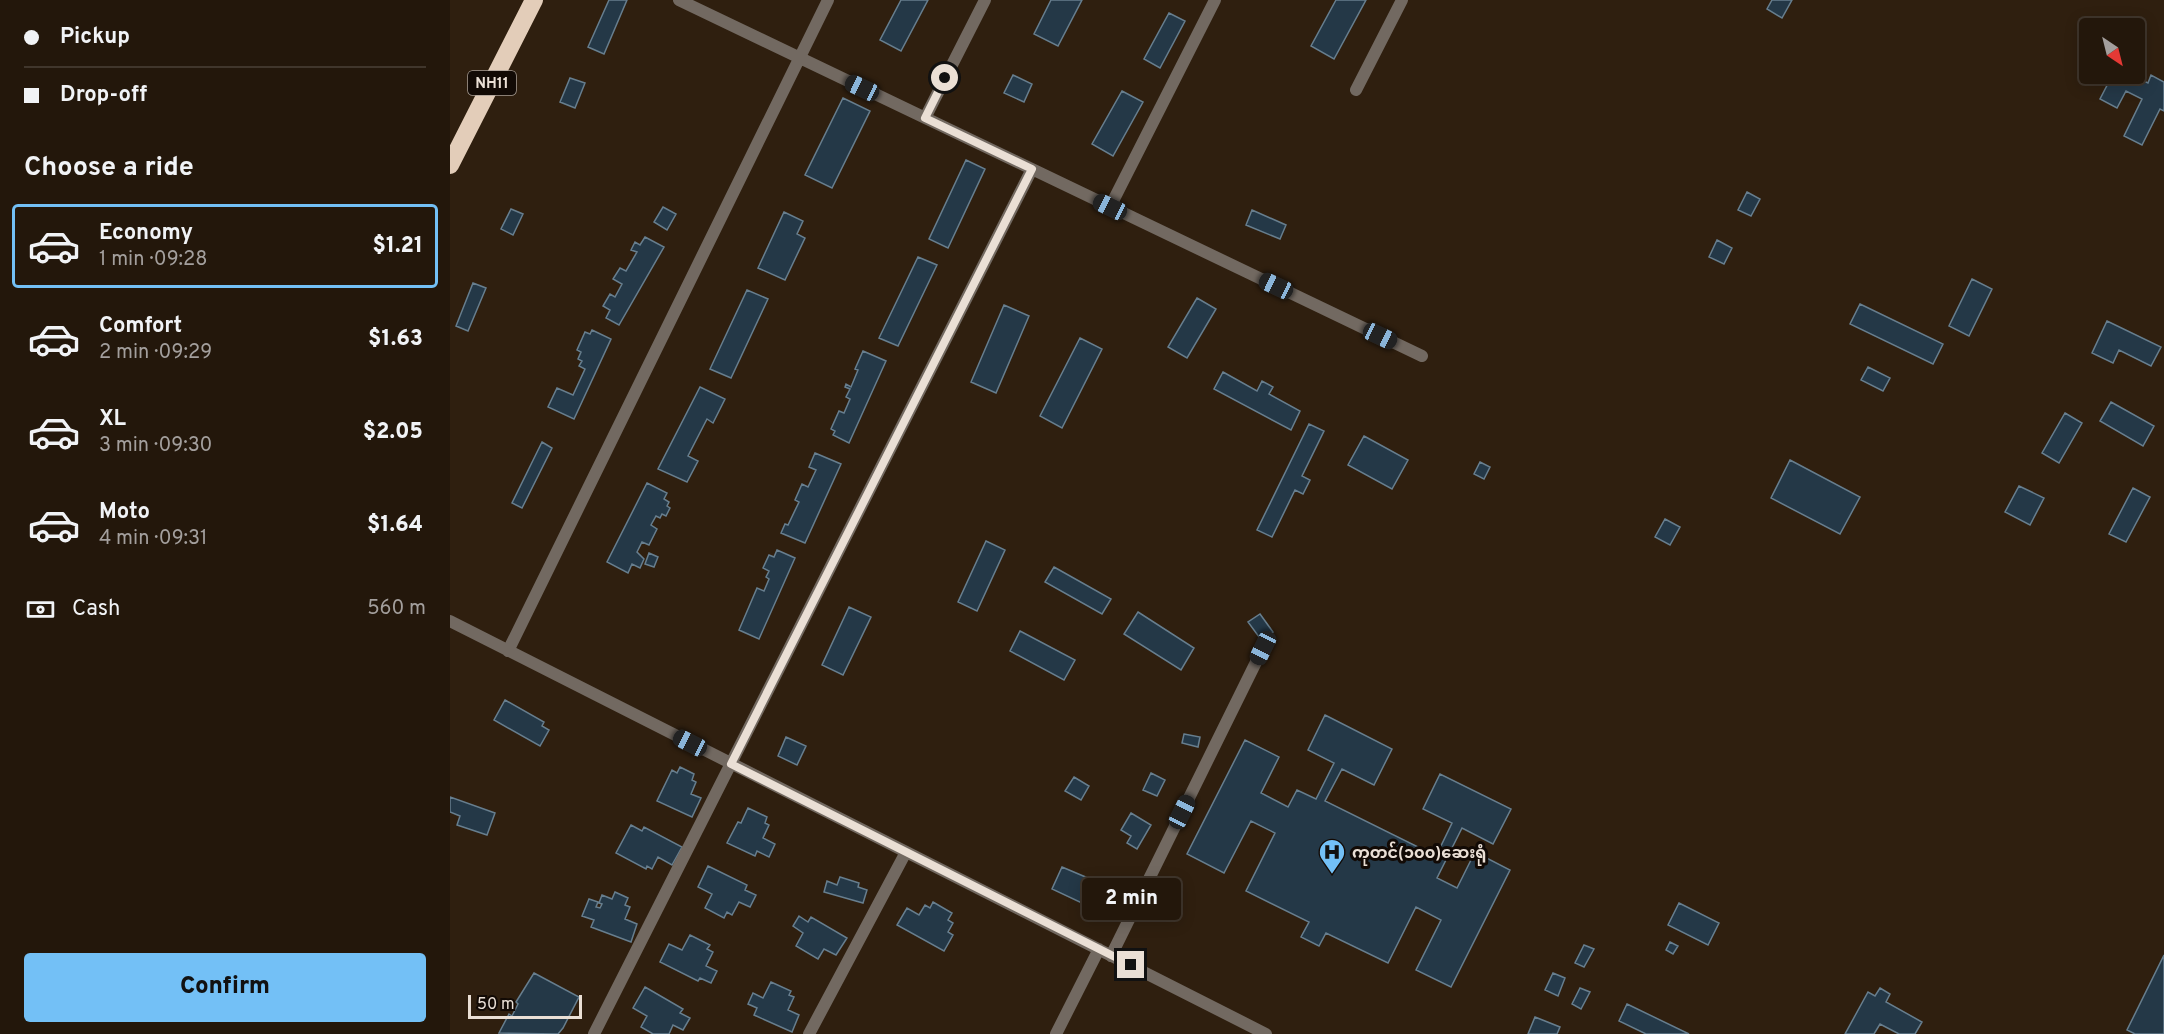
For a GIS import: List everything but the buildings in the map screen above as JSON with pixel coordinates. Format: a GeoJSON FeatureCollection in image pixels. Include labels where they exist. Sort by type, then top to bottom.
{"type":"FeatureCollection","features":[{"type":"Feature","properties":{"kind":"highway","name":"NH11"},"geometry":{"type":"LineString","coordinates":[[450,165],[534,0]]}},
{"type":"Feature","properties":{"kind":"street"},"geometry":{"type":"LineString","coordinates":[[679,0],[1422,356]]}},
{"type":"Feature","properties":{"kind":"street"},"geometry":{"type":"LineString","coordinates":[[507,651],[828,0]]}},
{"type":"Feature","properties":{"kind":"street"},"geometry":{"type":"LineString","coordinates":[[925,118],[985,0]]}},
{"type":"Feature","properties":{"kind":"street"},"geometry":{"type":"LineString","coordinates":[[1110,207],[1215,0]]}},
{"type":"Feature","properties":{"kind":"street"},"geometry":{"type":"LineString","coordinates":[[1356,90],[1402,0]]}},
{"type":"Feature","properties":{"kind":"street"},"geometry":{"type":"LineString","coordinates":[[594,1034],[1032,169]]}},
{"type":"Feature","properties":{"kind":"street"},"geometry":{"type":"LineString","coordinates":[[450,621],[1266,1034]]}},
{"type":"Feature","properties":{"kind":"street"},"geometry":{"type":"LineString","coordinates":[[1111,956],[1263,648]]}},
{"type":"Feature","properties":{"kind":"street"},"geometry":{"type":"LineString","coordinates":[[809,1034],[906,852]]}},
{"type":"Feature","properties":{"kind":"street"},"geometry":{"type":"LineString","coordinates":[[1056,1034],[1099,949]]}},
{"type":"Feature","properties":{"kind":"place","name":"ကုတင်(၁၀၀)ဆေးရုံ"},"geometry":{"type":"Point","coordinates":[1332,875]}},
{"type":"Feature","properties":{"kind":"route"},"geometry":{"type":"LineString","coordinates":[[945,78],[925,118],[1032,169],[731,764],[1131,965]]}}]}
